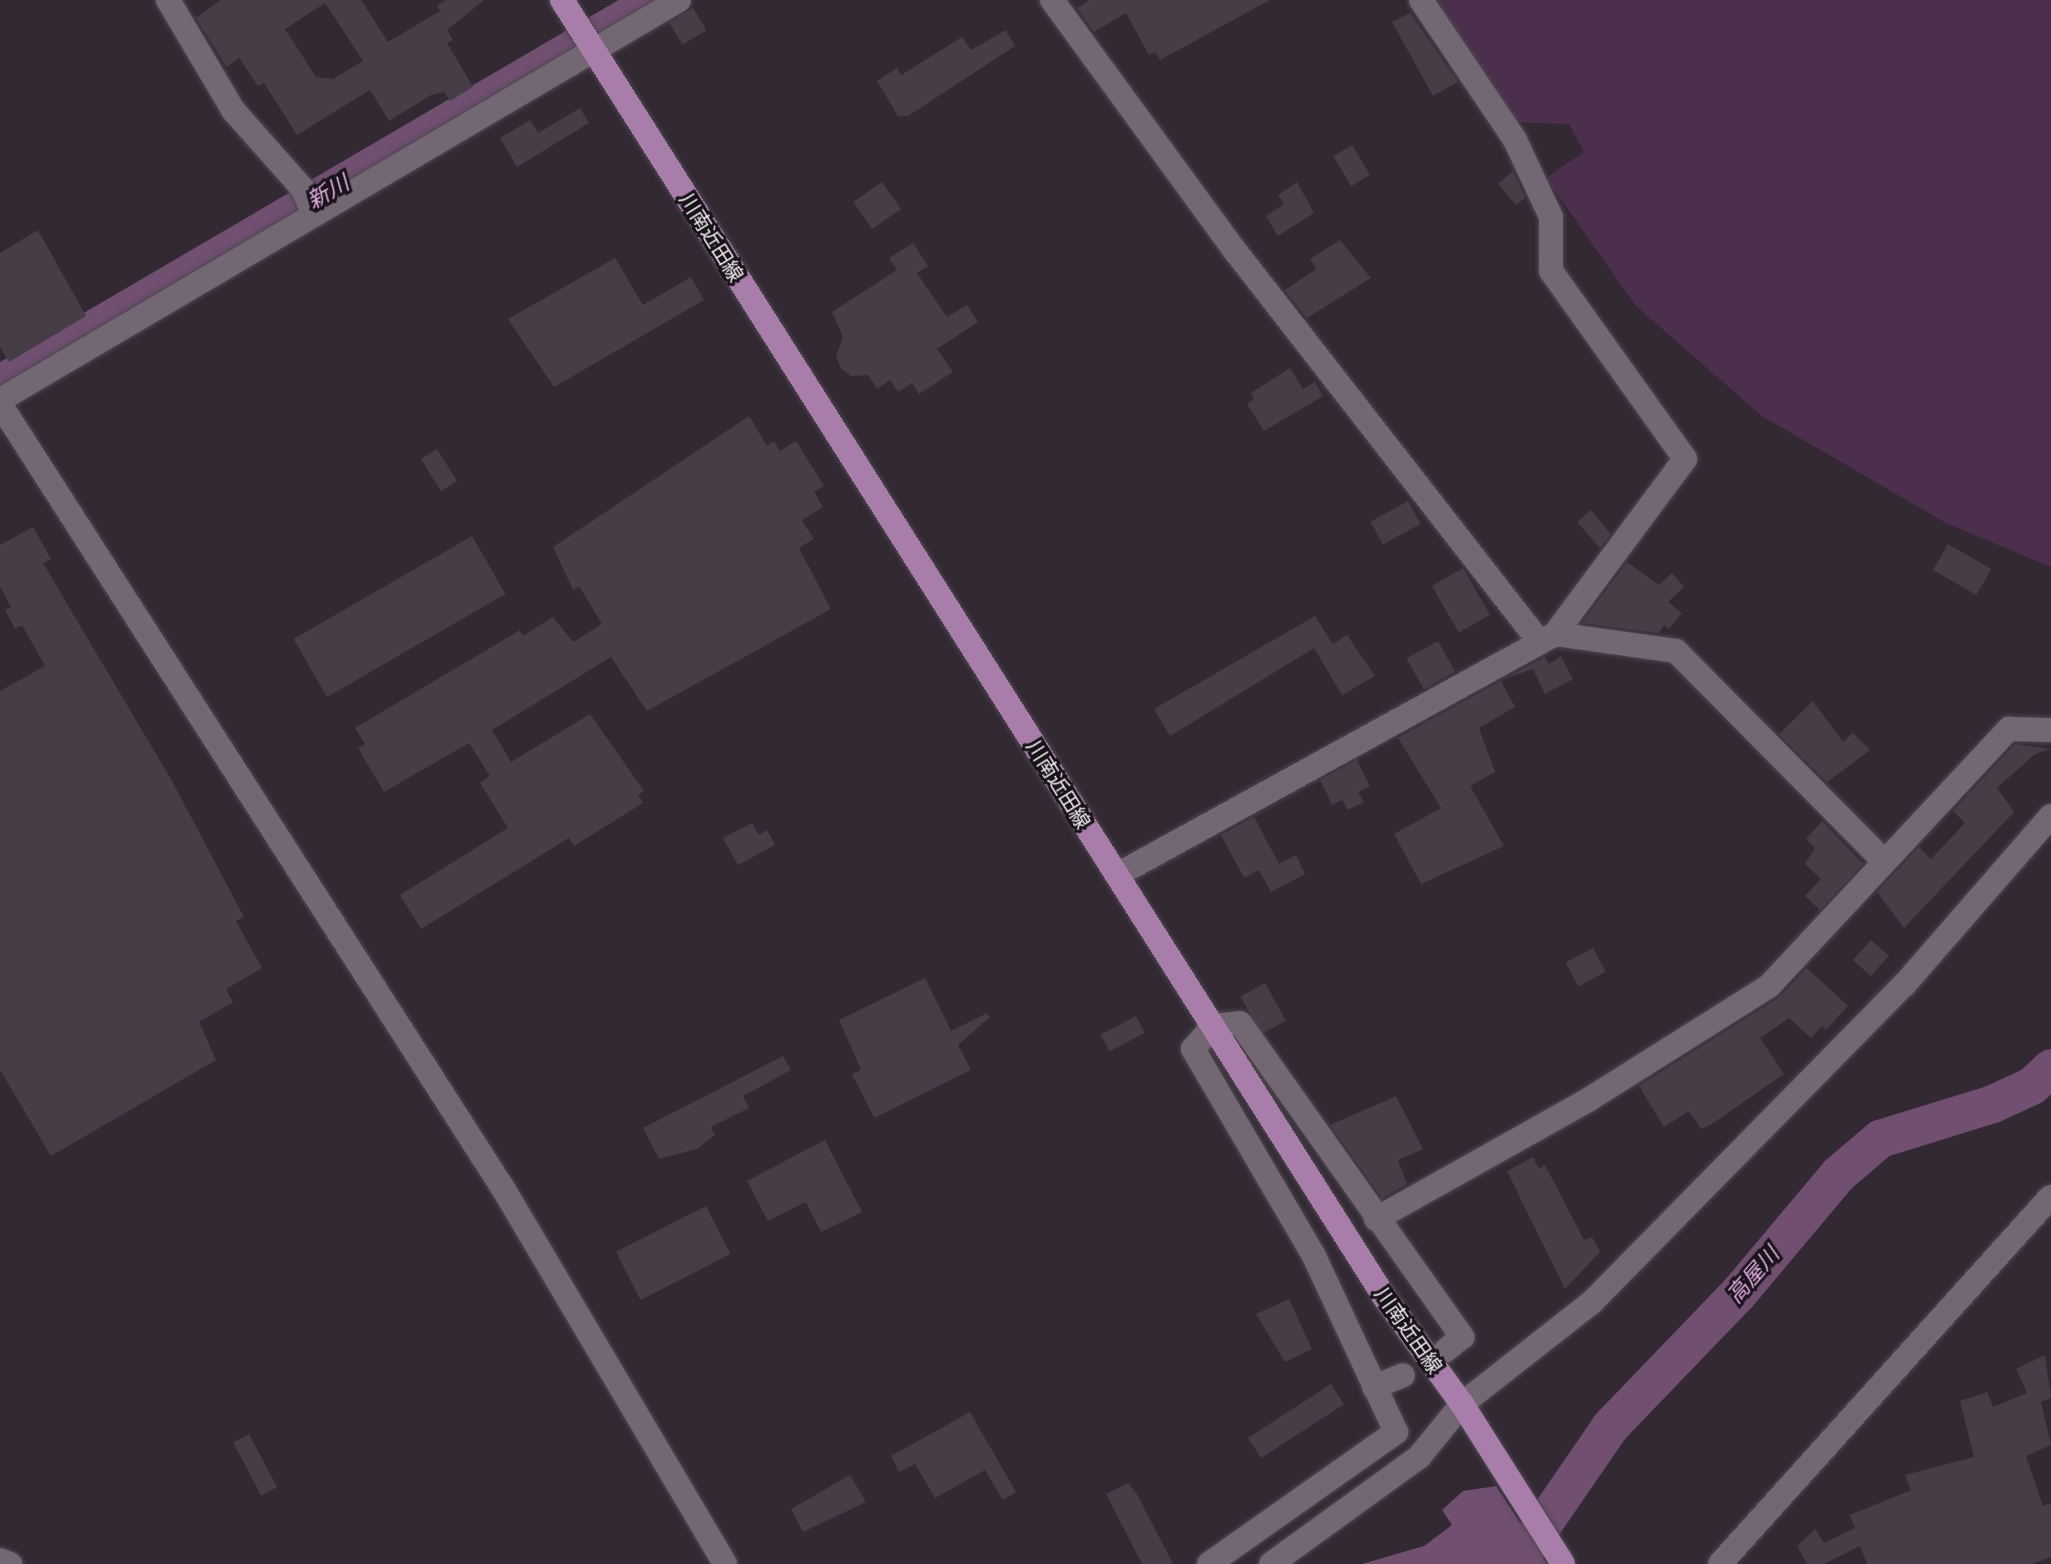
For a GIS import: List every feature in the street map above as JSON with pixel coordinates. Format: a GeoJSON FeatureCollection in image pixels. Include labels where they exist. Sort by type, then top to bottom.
{"type":"FeatureCollection","features":[{"type":"Feature","properties":{"kind":"main road","name":"川南近田線"},"geometry":{"type":"LineString","coordinates":[[562,0],[1385,1298],[1462,1404],[1563,1564]]}},
{"type":"Feature","properties":{"kind":"street"},"geometry":{"type":"LineString","coordinates":[[168,0],[233,110],[308,200]]}},
{"type":"Feature","properties":{"kind":"street"},"geometry":{"type":"LineString","coordinates":[[679,0],[308,200],[0,402],[504,1190],[725,1564]]}},
{"type":"Feature","properties":{"kind":"street"},"geometry":{"type":"LineString","coordinates":[[1052,0],[1236,252],[1547,638],[1676,651],[1882,859]]}},
{"type":"Feature","properties":{"kind":"street"},"geometry":{"type":"LineString","coordinates":[[1117,875],[1547,638],[1685,459],[1551,271],[1551,217],[1515,140],[1421,0]]}},
{"type":"Feature","properties":{"kind":"street"},"geometry":{"type":"LineString","coordinates":[[1376,1219],[1588,1100],[1769,986],[1882,859],[2009,729],[2051,730]]}},
{"type":"Feature","properties":{"kind":"street"},"geometry":{"type":"LineString","coordinates":[[1271,1564],[1419,1457],[1462,1404],[1592,1302],[1904,985],[2051,816]]}},
{"type":"Feature","properties":{"kind":"street"},"geometry":{"type":"LineString","coordinates":[[1209,1564],[1396,1432],[1314,1256],[1193,1049],[1213,1026],[1240,1023],[1462,1337],[1446,1350]]}},
{"type":"Feature","properties":{"kind":"street"},"geometry":{"type":"LineString","coordinates":[[1720,1564],[2051,1197]]}},
{"type":"Feature","properties":{"kind":"street"},"geometry":{"type":"LineString","coordinates":[[1374,1387],[1403,1375]]}},
{"type":"Feature","properties":{"kind":"street"},"geometry":{"type":"LineString","coordinates":[[0,1560],[10,1564]]}},
{"type":"Feature","properties":{"kind":"shaded area"},"geometry":{"type":"Polygon","coordinates":[[[1424,0],[2051,0],[2051,567],[1946,523],[1762,416],[1636,306],[1546,178],[1584,152],[1569,124],[1503,122],[1424,0]]]}},
{"type":"Feature","properties":{"kind":"shaded area"},"geometry":{"type":"Polygon","coordinates":[[[1496,1486],[1547,1564],[1362,1564],[1424,1546],[1452,1525],[1442,1510],[1463,1491],[1496,1486]]]}},
{"type":"Feature","properties":{"kind":"building"},"geometry":{"type":"Polygon","coordinates":[[[221,0],[361,0],[388,42],[440,11],[437,6],[446,0],[484,0],[447,30],[453,40],[447,43],[473,87],[450,101],[444,92],[431,95],[389,121],[370,90],[297,135],[264,83],[258,86],[239,58],[227,67],[196,18],[221,0]],[[325,3],[285,29],[316,77],[333,79],[363,61],[325,3]]]}},
{"type":"Feature","properties":{"kind":"building"},"geometry":{"type":"Polygon","coordinates":[[[1090,0],[1270,0],[1160,60],[1155,52],[1149,55],[1126,13],[1094,32],[1077,8],[1090,0]]]}},
{"type":"Feature","properties":{"kind":"building"},"geometry":{"type":"Polygon","coordinates":[[[693,8],[706,30],[682,45],[669,22],[693,8]]]}},
{"type":"Feature","properties":{"kind":"building"},"geometry":{"type":"Polygon","coordinates":[[[1410,13],[1458,82],[1433,96],[1392,22],[1410,13]]]}},
{"type":"Feature","properties":{"kind":"building"},"geometry":{"type":"Polygon","coordinates":[[[1006,30],[1015,46],[908,116],[898,116],[877,81],[897,68],[901,75],[962,37],[971,50],[1006,30]]]}},
{"type":"Feature","properties":{"kind":"building"},"geometry":{"type":"Polygon","coordinates":[[[580,108],[589,123],[517,167],[500,138],[530,120],[538,133],[580,108]]]}},
{"type":"Feature","properties":{"kind":"building"},"geometry":{"type":"Polygon","coordinates":[[[1352,145],[1370,175],[1351,186],[1333,156],[1352,145]]]}},
{"type":"Feature","properties":{"kind":"building"},"geometry":{"type":"Polygon","coordinates":[[[1513,171],[1525,198],[1516,205],[1498,184],[1513,171]]]}},
{"type":"Feature","properties":{"kind":"building"},"geometry":{"type":"Polygon","coordinates":[[[882,182],[901,209],[872,229],[853,202],[882,182]]]}},
{"type":"Feature","properties":{"kind":"building"},"geometry":{"type":"Polygon","coordinates":[[[1297,182],[1314,213],[1278,236],[1266,216],[1284,204],[1278,195],[1297,182]]]}},
{"type":"Feature","properties":{"kind":"building"},"geometry":{"type":"Polygon","coordinates":[[[38,230],[86,316],[9,362],[0,347],[0,253],[38,230]]]}},
{"type":"Feature","properties":{"kind":"building"},"geometry":{"type":"Polygon","coordinates":[[[1340,240],[1371,278],[1307,318],[1285,290],[1316,269],[1310,259],[1340,240]]]}},
{"type":"Feature","properties":{"kind":"building"},"geometry":{"type":"Polygon","coordinates":[[[913,243],[928,266],[917,273],[947,317],[967,305],[978,322],[937,349],[953,372],[919,394],[912,383],[898,392],[890,380],[877,389],[868,375],[851,376],[841,368],[836,356],[843,337],[832,312],[897,270],[889,258],[913,243]]]}},
{"type":"Feature","properties":{"kind":"building"},"geometry":{"type":"Polygon","coordinates":[[[615,258],[643,305],[691,277],[704,300],[554,387],[508,319],[615,258]]]}},
{"type":"Feature","properties":{"kind":"building"},"geometry":{"type":"Polygon","coordinates":[[[1290,368],[1303,389],[1315,382],[1323,396],[1264,431],[1247,404],[1254,399],[1251,393],[1290,368]]]}},
{"type":"Feature","properties":{"kind":"building"},"geometry":{"type":"Polygon","coordinates":[[[749,416],[767,446],[774,441],[780,451],[796,441],[824,486],[814,492],[823,507],[802,520],[814,539],[799,548],[831,609],[647,711],[611,657],[492,730],[511,762],[590,714],[644,791],[638,795],[643,803],[574,846],[569,838],[421,929],[400,895],[508,828],[480,783],[490,776],[469,743],[384,792],[358,748],[365,744],[355,728],[520,630],[523,636],[553,617],[573,642],[602,624],[579,586],[573,590],[553,547],[749,416]]]}},
{"type":"Feature","properties":{"kind":"building"},"geometry":{"type":"Polygon","coordinates":[[[437,449],[457,481],[441,491],[421,459],[437,449]]]}},
{"type":"Feature","properties":{"kind":"building"},"geometry":{"type":"Polygon","coordinates":[[[1408,501],[1421,524],[1383,545],[1370,522],[1408,501]]]}},
{"type":"Feature","properties":{"kind":"building"},"geometry":{"type":"Polygon","coordinates":[[[1591,510],[1611,534],[1600,548],[1577,522],[1591,510]]]}},
{"type":"Feature","properties":{"kind":"building"},"geometry":{"type":"Polygon","coordinates":[[[33,527],[51,559],[43,563],[172,781],[244,917],[236,921],[262,968],[226,989],[233,1002],[199,1022],[216,1060],[51,1156],[0,1070],[0,691],[45,666],[22,625],[15,629],[5,610],[11,607],[0,587],[0,545],[33,527]]]}},
{"type":"Feature","properties":{"kind":"building"},"geometry":{"type":"Polygon","coordinates":[[[472,536],[505,594],[327,697],[294,639],[472,536]]]}},
{"type":"Feature","properties":{"kind":"building"},"geometry":{"type":"Polygon","coordinates":[[[1948,544],[1991,569],[1976,595],[1933,570],[1948,544]]]}},
{"type":"Feature","properties":{"kind":"building"},"geometry":{"type":"Polygon","coordinates":[[[1627,562],[1659,585],[1672,573],[1684,587],[1668,602],[1682,613],[1669,629],[1664,625],[1659,633],[1582,623],[1627,562]]]}},
{"type":"Feature","properties":{"kind":"building"},"geometry":{"type":"Polygon","coordinates":[[[1463,568],[1490,615],[1459,633],[1432,586],[1463,568]]]}},
{"type":"Feature","properties":{"kind":"building"},"geometry":{"type":"Polygon","coordinates":[[[1315,616],[1333,644],[1347,635],[1375,676],[1342,695],[1314,648],[1170,736],[1154,709],[1315,616]]]}},
{"type":"Feature","properties":{"kind":"building"},"geometry":{"type":"Polygon","coordinates":[[[1438,641],[1455,672],[1423,689],[1407,658],[1438,641]]]}},
{"type":"Feature","properties":{"kind":"building"},"geometry":{"type":"Polygon","coordinates":[[[1561,656],[1573,679],[1545,694],[1533,669],[1504,679],[1545,657],[1549,664],[1561,656]]]}},
{"type":"Feature","properties":{"kind":"building"},"geometry":{"type":"Polygon","coordinates":[[[1501,681],[1515,707],[1479,728],[1495,772],[1470,786],[1504,846],[1421,884],[1394,834],[1441,808],[1398,738],[1501,681]]]}},
{"type":"Feature","properties":{"kind":"building"},"geometry":{"type":"Polygon","coordinates":[[[1813,701],[1843,742],[1853,733],[1870,750],[1827,782],[1779,734],[1813,701]]]}},
{"type":"Feature","properties":{"kind":"building"},"geometry":{"type":"Polygon","coordinates":[[[2015,744],[2051,749],[2035,754],[1997,788],[2014,812],[1904,928],[1877,892],[1919,847],[1931,859],[1965,823],[1953,811],[2015,744]]]}},
{"type":"Feature","properties":{"kind":"building"},"geometry":{"type":"Polygon","coordinates":[[[1357,760],[1370,786],[1358,792],[1364,802],[1348,810],[1342,800],[1332,805],[1320,780],[1357,760]]]}},
{"type":"Feature","properties":{"kind":"building"},"geometry":{"type":"Polygon","coordinates":[[[1254,817],[1279,864],[1296,855],[1305,874],[1271,892],[1259,870],[1244,878],[1221,835],[1254,817]]]}},
{"type":"Feature","properties":{"kind":"building"},"geometry":{"type":"Polygon","coordinates":[[[1822,821],[1863,864],[1820,910],[1805,896],[1821,879],[1805,864],[1815,848],[1806,839],[1822,821]]]}},
{"type":"Feature","properties":{"kind":"building"},"geometry":{"type":"Polygon","coordinates":[[[752,823],[759,835],[767,830],[775,845],[738,865],[723,838],[752,823]]]}},
{"type":"Feature","properties":{"kind":"building"},"geometry":{"type":"Polygon","coordinates":[[[1871,940],[1889,956],[1871,976],[1853,960],[1871,940]]]}},
{"type":"Feature","properties":{"kind":"building"},"geometry":{"type":"Polygon","coordinates":[[[1593,948],[1606,972],[1578,986],[1566,963],[1593,948]]]}},
{"type":"Feature","properties":{"kind":"building"},"geometry":{"type":"Polygon","coordinates":[[[1807,968],[1848,1006],[1826,1030],[1822,1026],[1811,1038],[1789,1018],[1760,1038],[1784,1074],[1709,1126],[1701,1129],[1689,1111],[1664,1127],[1639,1086],[1777,999],[1807,968]]]}},
{"type":"Feature","properties":{"kind":"building"},"geometry":{"type":"Polygon","coordinates":[[[925,978],[951,1031],[987,1013],[990,1017],[958,1045],[971,1070],[874,1118],[852,1074],[861,1070],[839,1020],[925,978]]]}},
{"type":"Feature","properties":{"kind":"building"},"geometry":{"type":"Polygon","coordinates":[[[1265,983],[1286,1021],[1261,1034],[1241,997],[1265,983]]]}},
{"type":"Feature","properties":{"kind":"building"},"geometry":{"type":"Polygon","coordinates":[[[1136,1016],[1145,1033],[1110,1052],[1101,1035],[1136,1016]]]}},
{"type":"Feature","properties":{"kind":"building"},"geometry":{"type":"Polygon","coordinates":[[[783,1056],[791,1070],[743,1096],[749,1108],[711,1127],[715,1135],[697,1149],[659,1159],[643,1128],[783,1056]]]}},
{"type":"Feature","properties":{"kind":"building"},"geometry":{"type":"Polygon","coordinates":[[[1396,1096],[1423,1149],[1398,1160],[1407,1184],[1382,1198],[1330,1125],[1396,1096]]]}},
{"type":"Feature","properties":{"kind":"building"},"geometry":{"type":"Polygon","coordinates":[[[825,1140],[862,1212],[821,1232],[806,1202],[768,1221],[747,1181],[825,1140]]]}},
{"type":"Feature","properties":{"kind":"building"},"geometry":{"type":"Polygon","coordinates":[[[1533,1157],[1539,1169],[1545,1165],[1584,1240],[1592,1237],[1600,1252],[1565,1289],[1507,1171],[1533,1157]]]}},
{"type":"Feature","properties":{"kind":"building"},"geometry":{"type":"Polygon","coordinates":[[[706,1206],[731,1254],[641,1300],[616,1252],[706,1206]]]}},
{"type":"Feature","properties":{"kind":"building"},"geometry":{"type":"Polygon","coordinates":[[[1289,1299],[1312,1349],[1285,1362],[1256,1314],[1289,1299]]]}},
{"type":"Feature","properties":{"kind":"building"},"geometry":{"type":"Polygon","coordinates":[[[2045,1355],[2051,1398],[2041,1402],[2051,1445],[2026,1456],[2043,1506],[2051,1503],[2051,1557],[2031,1564],[1867,1564],[1860,1546],[1824,1564],[1807,1564],[1797,1546],[1815,1529],[1824,1543],[1855,1528],[1850,1515],[1911,1490],[1905,1475],[1974,1457],[1960,1401],[1987,1392],[1993,1407],[2027,1393],[2016,1369],[2045,1355]]]}},
{"type":"Feature","properties":{"kind":"building"},"geometry":{"type":"Polygon","coordinates":[[[1331,1384],[1344,1404],[1261,1458],[1248,1438],[1331,1384]]]}},
{"type":"Feature","properties":{"kind":"building"},"geometry":{"type":"Polygon","coordinates":[[[970,1412],[1016,1492],[1003,1500],[985,1470],[935,1498],[915,1464],[899,1472],[891,1456],[970,1412]]]}},
{"type":"Feature","properties":{"kind":"building"},"geometry":{"type":"Polygon","coordinates":[[[249,1434],[277,1487],[261,1495],[233,1442],[249,1434]]]}},
{"type":"Feature","properties":{"kind":"building"},"geometry":{"type":"Polygon","coordinates":[[[850,1475],[866,1502],[803,1532],[791,1509],[850,1475]]]}},
{"type":"Feature","properties":{"kind":"building"},"geometry":{"type":"Polygon","coordinates":[[[1128,1483],[1137,1494],[1173,1564],[1142,1564],[1106,1494],[1128,1483]]]}},
{"type":"Feature","properties":{"kind":"waterway","name":"新川"},"geometry":{"type":"LineString","coordinates":[[0,384],[656,0]]}},
{"type":"Feature","properties":{"kind":"waterway","name":"高屋川"},"geometry":{"type":"LineString","coordinates":[[1516,1564],[1610,1427],[1739,1293],[1839,1174],[1880,1139],[1993,1104],[2032,1086],[2051,1068]]}}]}
